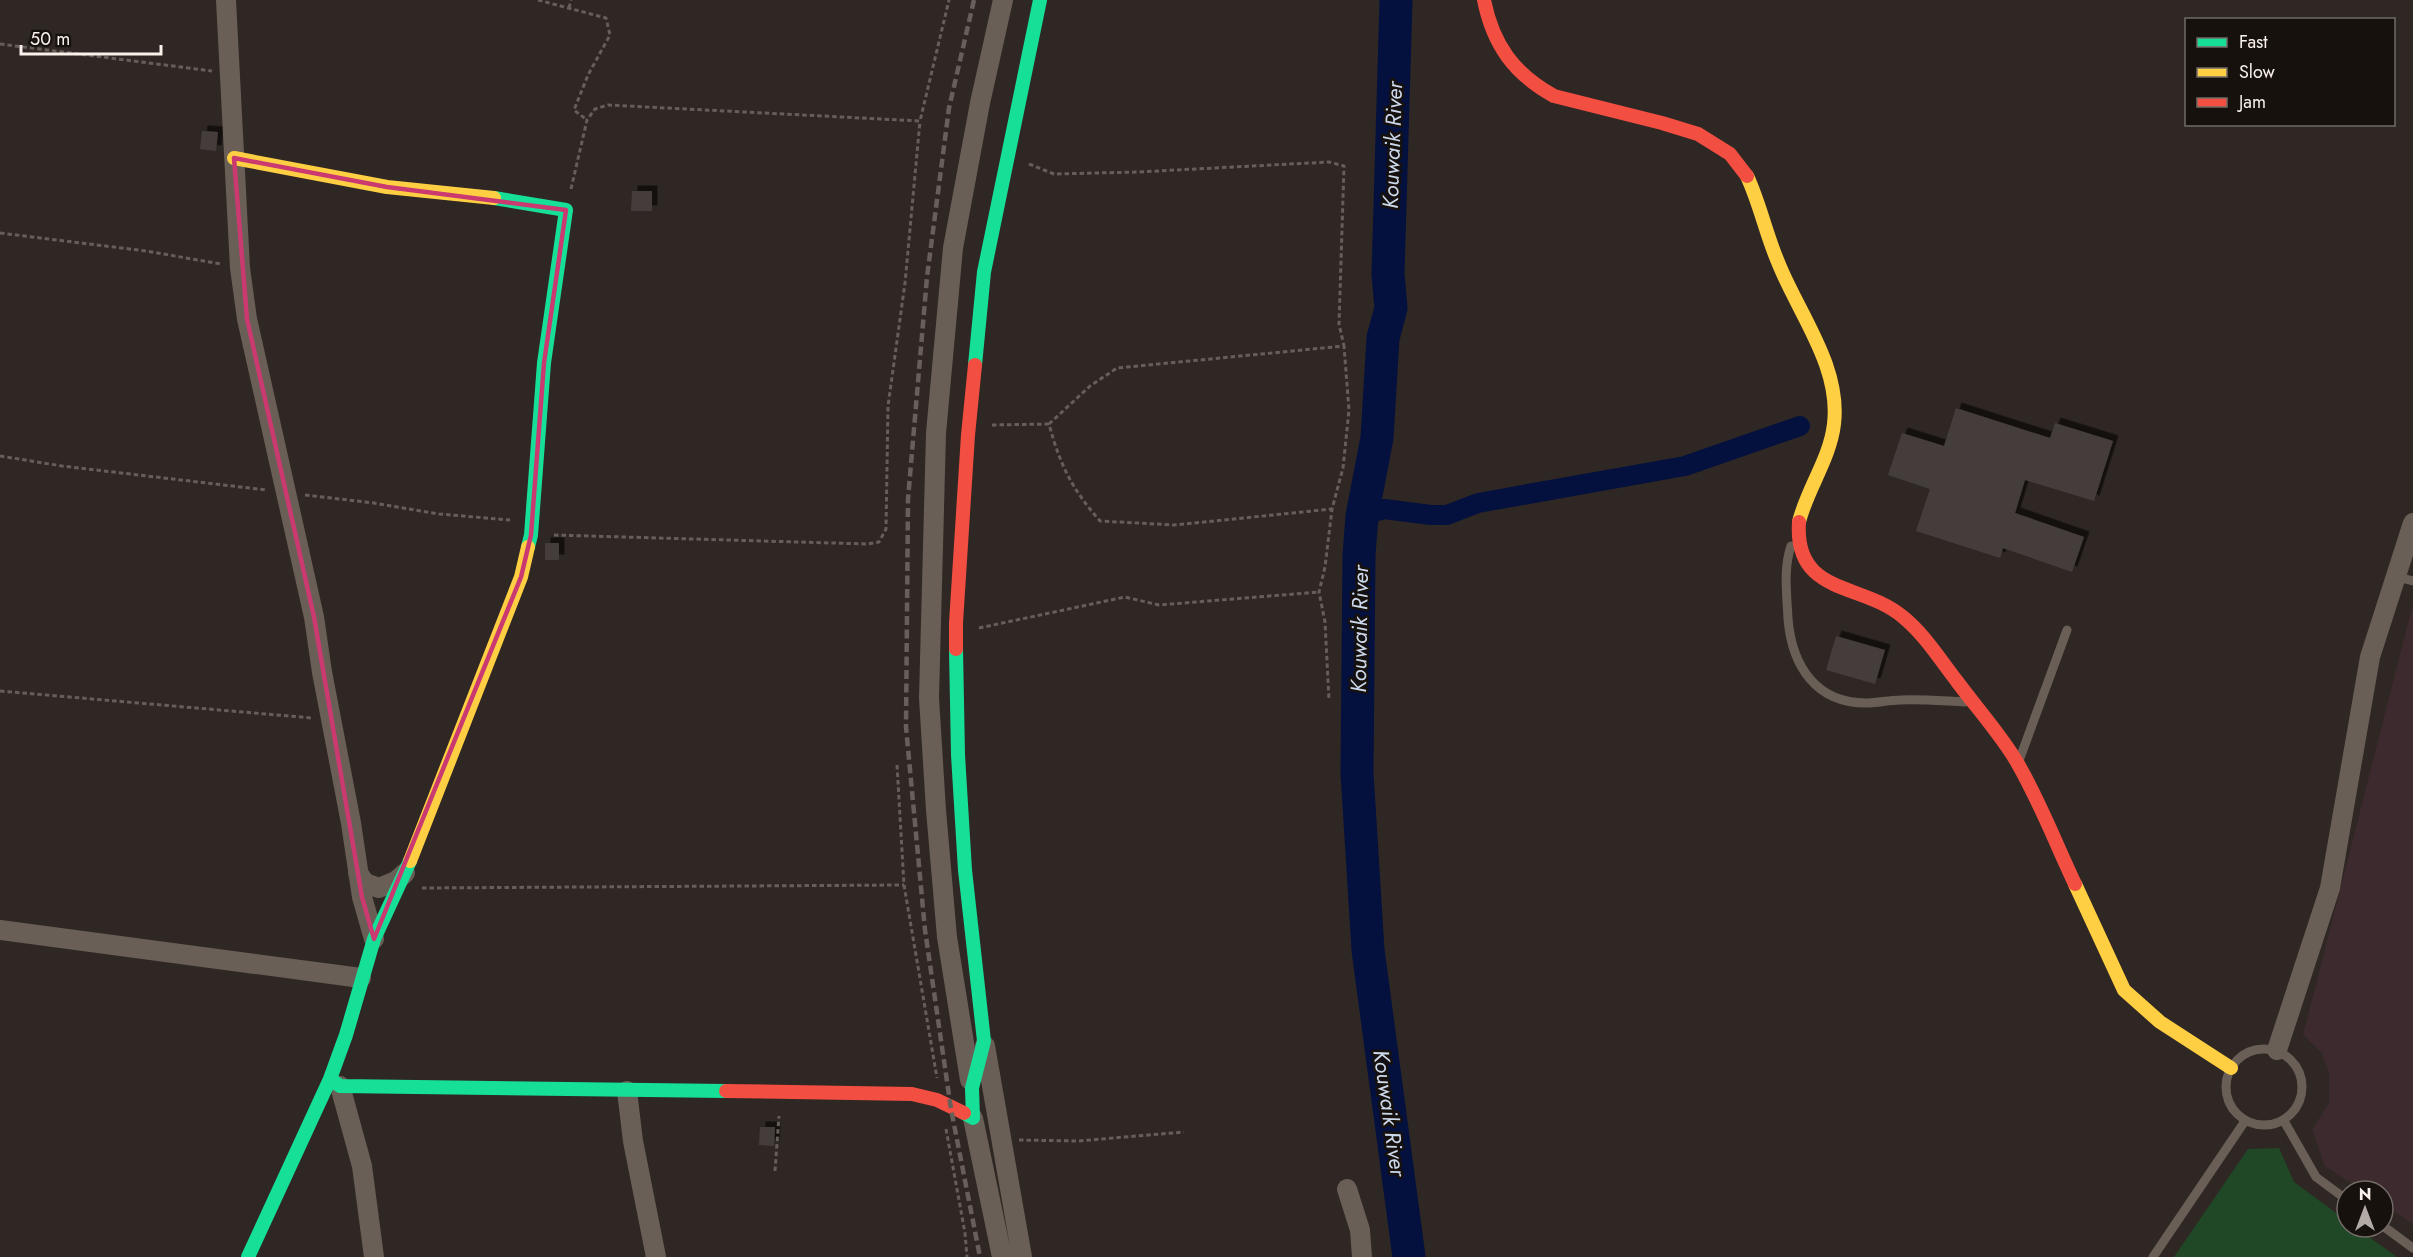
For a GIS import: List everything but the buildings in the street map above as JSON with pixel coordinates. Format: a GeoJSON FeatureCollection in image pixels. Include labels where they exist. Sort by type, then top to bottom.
{"type":"FeatureCollection","features":[{"type":"Feature","properties":{"kind":"street"},"geometry":{"type":"LineString","coordinates":[[226,0],[240,268],[247,319],[314,617],[362,897],[374,939]]}},
{"type":"Feature","properties":{"kind":"street"},"geometry":{"type":"LineString","coordinates":[[1002,1257],[973,1118],[972,1089],[947,937],[930,709],[936,433],[953,248],[980,103],[1003,0]]}},
{"type":"Feature","properties":{"kind":"street"},"geometry":{"type":"LineString","coordinates":[[1022,1257],[984,1041],[965,870],[958,755],[956,632],[969,425],[984,272],[1040,0]]}},
{"type":"Feature","properties":{"kind":"street"},"geometry":{"type":"LineString","coordinates":[[1484,0],[1494,36],[1502,52],[1513,68],[1533,85],[1554,96],[1702,135],[1730,154],[1742,168],[1756,198],[1777,260],[1826,369],[1834,397],[1834,428],[1831,443],[1811,488],[1798,527],[1798,543],[1809,568],[1831,583],[1887,605],[1904,617],[1921,634],[1974,702],[2018,764],[2124,990],[2135,1003],[2152,1016],[2230,1068]]}},
{"type":"Feature","properties":{"kind":"street"},"geometry":{"type":"LineString","coordinates":[[234,158],[387,187],[519,201],[566,210],[544,363],[531,535],[521,577],[402,880],[374,939],[361,978],[335,1082],[248,1257]]}},
{"type":"Feature","properties":{"kind":"street"},"geometry":{"type":"LineString","coordinates":[[2277,1050],[2330,888],[2370,657],[2405,579],[2413,523]]}},
{"type":"Feature","properties":{"kind":"street"},"geometry":{"type":"LineString","coordinates":[[358,873],[365,883],[378,888],[402,880]]}},
{"type":"Feature","properties":{"kind":"street"},"geometry":{"type":"LineString","coordinates":[[0,930],[361,978]]}},
{"type":"Feature","properties":{"kind":"street"},"geometry":{"type":"LineString","coordinates":[[972,1089],[984,1041]]}},
{"type":"Feature","properties":{"kind":"street"},"geometry":{"type":"LineString","coordinates":[[335,1082],[627,1091],[912,1094],[941,1103],[973,1118]]}},
{"type":"Feature","properties":{"kind":"street"},"geometry":{"type":"LineString","coordinates":[[335,1082],[362,1166],[374,1257]]}},
{"type":"Feature","properties":{"kind":"street"},"geometry":{"type":"LineString","coordinates":[[627,1091],[633,1141],[656,1257]]}},
{"type":"Feature","properties":{"kind":"street"},"geometry":{"type":"LineString","coordinates":[[1347,1189],[1360,1230],[1362,1257]]}},
{"type":"Feature","properties":{"kind":"lane"},"geometry":{"type":"LineString","coordinates":[[1798,527],[1787,559],[1788,622],[1792,648],[1798,664],[1816,685],[1838,699],[1866,703],[1900,700],[1974,702]]}},
{"type":"Feature","properties":{"kind":"lane"},"geometry":{"type":"LineString","coordinates":[[2018,764],[2067,630]]}},
{"type":"Feature","properties":{"kind":"lane"},"geometry":{"type":"LineString","coordinates":[[2263,1048],[2277,1050],[2288,1056],[2302,1077],[2301,1102],[2294,1113],[2284,1120],[2271,1125],[2258,1125],[2245,1120],[2236,1113],[2227,1097],[2226,1079],[2230,1068],[2250,1051],[2263,1048]]}},
{"type":"Feature","properties":{"kind":"lane"},"geometry":{"type":"LineString","coordinates":[[2153,1257],[2245,1120]]}},
{"type":"Feature","properties":{"kind":"lane"},"geometry":{"type":"LineString","coordinates":[[2284,1120],[2316,1177],[2335,1191]]}},
{"type":"Feature","properties":{"kind":"lane"},"geometry":{"type":"LineString","coordinates":[[2395,1235],[2413,1248]]}},
{"type":"Feature","properties":{"kind":"path"},"geometry":{"type":"LineString","coordinates":[[538,0],[606,18],[610,35],[588,75],[574,110],[587,120]]}},
{"type":"Feature","properties":{"kind":"path"},"geometry":{"type":"LineString","coordinates":[[569,8],[571,0]]}},
{"type":"Feature","properties":{"kind":"path"},"geometry":{"type":"LineString","coordinates":[[531,535],[867,544],[879,542],[886,529],[888,405],[906,283],[920,121],[949,0]]}},
{"type":"Feature","properties":{"kind":"path"},"geometry":{"type":"LineString","coordinates":[[0,44],[229,73]]}},
{"type":"Feature","properties":{"kind":"path"},"geometry":{"type":"LineString","coordinates":[[566,210],[587,120],[595,110],[608,105],[920,121]]}},
{"type":"Feature","properties":{"kind":"path"},"geometry":{"type":"LineString","coordinates":[[1007,156],[1054,174],[1329,162],[1344,166],[1339,324],[1344,346],[1349,410],[1342,468],[1332,509],[1325,567],[1318,592],[1324,622],[1329,700]]}},
{"type":"Feature","properties":{"kind":"path"},"geometry":{"type":"LineString","coordinates":[[0,233],[146,250],[240,268]]}},
{"type":"Feature","properties":{"kind":"path"},"geometry":{"type":"LineString","coordinates":[[969,425],[1049,424],[1090,386],[1117,368],[1344,346]]}},
{"type":"Feature","properties":{"kind":"path"},"geometry":{"type":"LineString","coordinates":[[1049,424],[1058,457],[1079,498],[1100,521],[1174,525],[1332,509]]}},
{"type":"Feature","properties":{"kind":"path"},"geometry":{"type":"LineString","coordinates":[[956,632],[1125,597],[1159,605],[1318,592]]}},
{"type":"Feature","properties":{"kind":"path"},"geometry":{"type":"LineString","coordinates":[[0,691],[330,720]]}},
{"type":"Feature","properties":{"kind":"path"},"geometry":{"type":"LineString","coordinates":[[897,765],[904,885],[965,1233],[967,1257]]}},
{"type":"Feature","properties":{"kind":"path"},"geometry":{"type":"LineString","coordinates":[[402,880],[904,885]]}},
{"type":"Feature","properties":{"kind":"path"},"geometry":{"type":"LineString","coordinates":[[775,1171],[781,1093]]}},
{"type":"Feature","properties":{"kind":"path"},"geometry":{"type":"LineString","coordinates":[[1002,1139],[1078,1141],[1184,1132]]}},
{"type":"Feature","properties":{"kind":"highlighted area"},"geometry":{"type":"Polygon","coordinates":[[[234,158],[387,187],[566,210],[544,363],[531,535],[521,577],[374,939],[362,897],[314,617],[247,319],[234,158]]]}},
{"type":"Feature","properties":{"kind":"shaded area"},"geometry":{"type":"Polygon","coordinates":[[[2413,604],[2413,1224],[2395,1212],[2395,1179],[2345,1179],[2325,1166],[2312,1130],[2329,1103],[2329,1072],[2321,1052],[2303,1035],[2413,604]]]}},
{"type":"Feature","properties":{"kind":"green space"},"geometry":{"type":"Polygon","coordinates":[[[2279,1148],[2294,1182],[2335,1212],[2335,1239],[2372,1239],[2397,1257],[2174,1257],[2248,1149],[2279,1148]]]}},
{"type":"Feature","properties":{"kind":"waterway","name":"Kouwaik River"},"geometry":{"type":"LineString","coordinates":[[1396,0],[1388,274],[1391,308],[1383,338],[1377,438],[1362,516],[1359,555],[1357,773],[1368,950],[1409,1257]]}},
{"type":"Feature","properties":{"kind":"waterway"},"geometry":{"type":"LineString","coordinates":[[1362,516],[1384,509],[1447,515],[1478,503],[1685,466],[1800,426]]}},
{"type":"Feature","properties":{"kind":"railway"},"geometry":{"type":"LineString","coordinates":[[974,0],[949,108],[927,277],[908,499],[906,727],[925,930],[951,1109],[980,1257]]}},
{"type":"Feature","properties":{"kind":"traffic: fast"},"geometry":{"type":"LineString","coordinates":[[975,365],[984,272],[1040,0]]}},
{"type":"Feature","properties":{"kind":"traffic: fast"},"geometry":{"type":"LineString","coordinates":[[494,198],[566,210],[544,363],[531,535],[528,547]]}},
{"type":"Feature","properties":{"kind":"traffic: fast"},"geometry":{"type":"LineString","coordinates":[[956,649],[958,755],[965,870],[984,1041],[972,1088],[973,1118],[964,1113]]}},
{"type":"Feature","properties":{"kind":"traffic: fast"},"geometry":{"type":"LineString","coordinates":[[248,1257],[330,1079],[346,1035],[374,939],[410,861]]}},
{"type":"Feature","properties":{"kind":"traffic: fast"},"geometry":{"type":"LineString","coordinates":[[330,1079],[340,1086],[726,1091]]}},
{"type":"Feature","properties":{"kind":"traffic: slow"},"geometry":{"type":"LineString","coordinates":[[234,158],[387,187],[494,198]]}},
{"type":"Feature","properties":{"kind":"traffic: slow"},"geometry":{"type":"LineString","coordinates":[[1747,176],[1778,262],[1816,340],[1831,381],[1834,402],[1832,437],[1799,522]]}},
{"type":"Feature","properties":{"kind":"traffic: slow"},"geometry":{"type":"LineString","coordinates":[[410,861],[521,577],[528,547]]}},
{"type":"Feature","properties":{"kind":"traffic: slow"},"geometry":{"type":"LineString","coordinates":[[2075,884],[2124,990],[2160,1022],[2231,1068]]}},
{"type":"Feature","properties":{"kind":"traffic: jam"},"geometry":{"type":"LineString","coordinates":[[1484,0],[1493,31],[1507,57],[1527,78],[1540,87],[1554,96],[1698,134],[1730,154],[1747,176]]}},
{"type":"Feature","properties":{"kind":"traffic: jam"},"geometry":{"type":"LineString","coordinates":[[956,649],[968,435],[975,365]]}},
{"type":"Feature","properties":{"kind":"traffic: jam"},"geometry":{"type":"LineString","coordinates":[[1799,522],[1800,546],[1807,563],[1819,575],[1834,584],[1887,606],[1911,624],[1997,732],[2026,778],[2075,884]]}},
{"type":"Feature","properties":{"kind":"traffic: jam"},"geometry":{"type":"LineString","coordinates":[[726,1091],[912,1094],[937,1100],[964,1113]]}}]}
